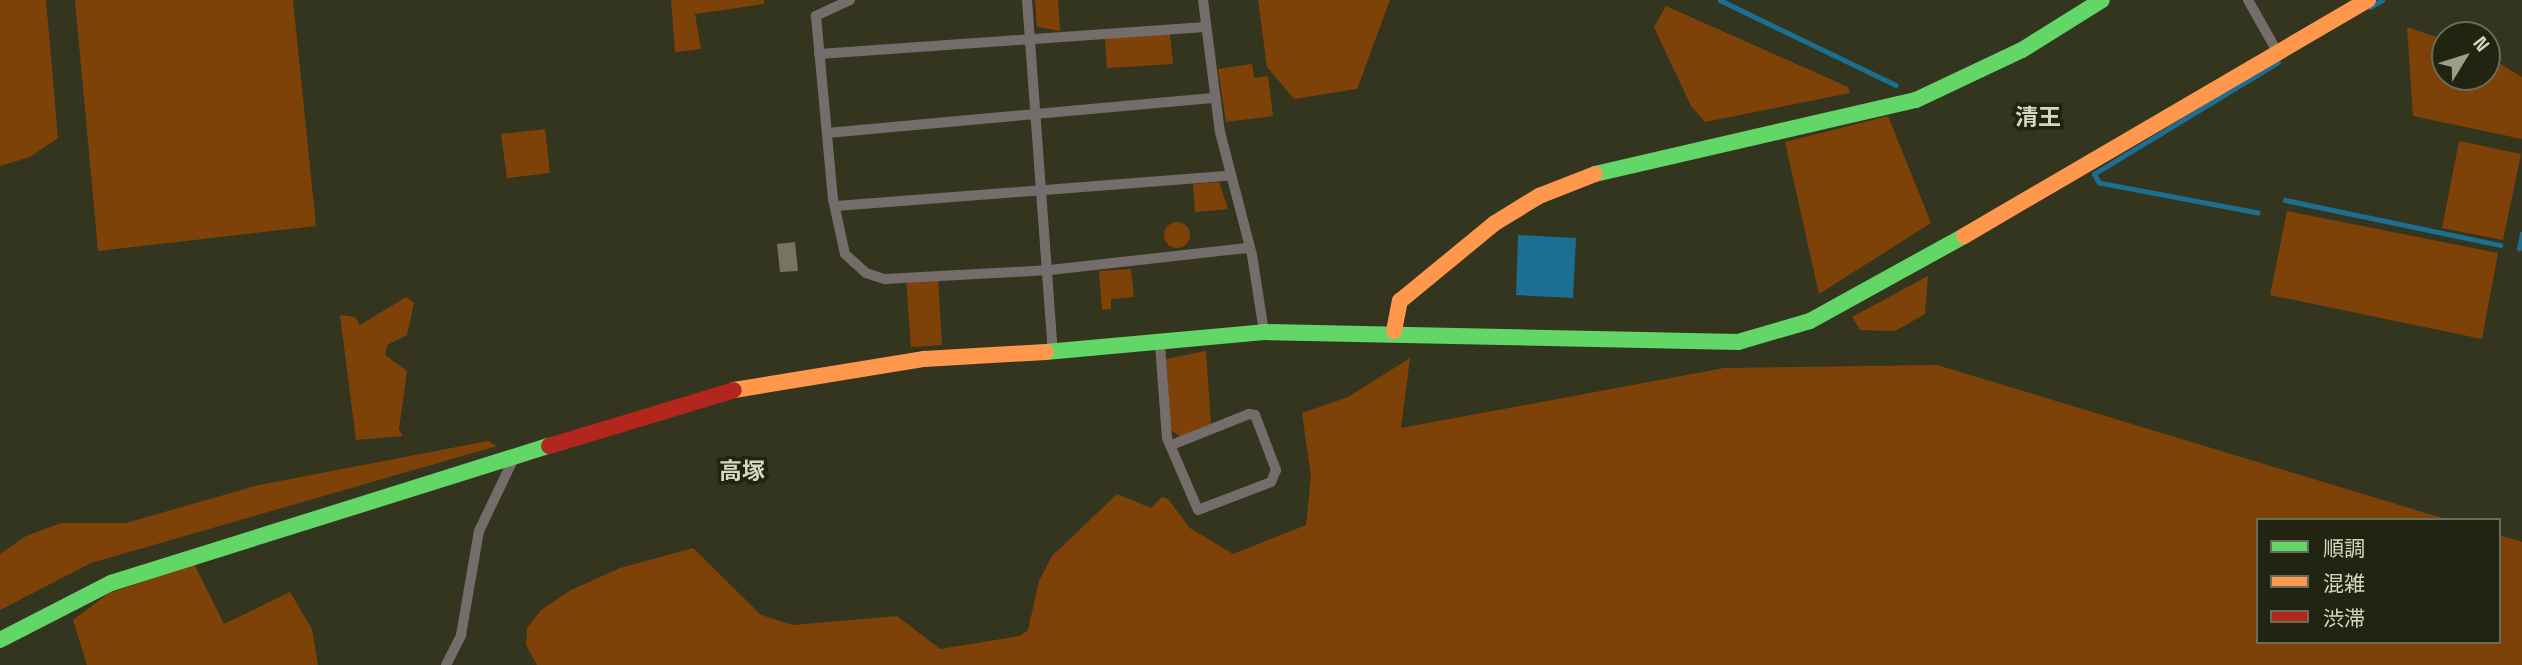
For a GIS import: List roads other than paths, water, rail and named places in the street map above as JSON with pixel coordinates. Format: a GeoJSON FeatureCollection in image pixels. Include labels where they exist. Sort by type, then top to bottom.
{"type":"FeatureCollection","features":[{"type":"Feature","properties":{"kind":"street"},"geometry":{"type":"LineString","coordinates":[[850,0],[816,16],[827,133],[845,254],[866,273],[885,279],[1050,270],[1247,248]]}},
{"type":"Feature","properties":{"kind":"street"},"geometry":{"type":"LineString","coordinates":[[1027,0],[1050,270],[1053,351]]}},
{"type":"Feature","properties":{"kind":"street"},"geometry":{"type":"LineString","coordinates":[[1203,0],[1228,176],[1247,248],[1264,332]]}},
{"type":"Feature","properties":{"kind":"street"},"geometry":{"type":"LineString","coordinates":[[1394,331],[1400,301],[1495,223],[1539,197],[1617,165],[1916,100],[2022,50],[2102,0]]}},
{"type":"Feature","properties":{"kind":"street"},"geometry":{"type":"LineString","coordinates":[[2248,0],[2278,53]]}},
{"type":"Feature","properties":{"kind":"street"},"geometry":{"type":"LineString","coordinates":[[0,640],[111,583],[760,382],[924,359],[1160,345],[1264,332],[1394,331],[1689,343],[1738,342],[1777,331],[1859,297],[2368,0]]}},
{"type":"Feature","properties":{"kind":"street"},"geometry":{"type":"LineString","coordinates":[[819,54],[1205,27]]}},
{"type":"Feature","properties":{"kind":"street"},"geometry":{"type":"LineString","coordinates":[[827,133],[1216,98]]}},
{"type":"Feature","properties":{"kind":"street"},"geometry":{"type":"LineString","coordinates":[[836,206],[1228,176]]}},
{"type":"Feature","properties":{"kind":"street"},"geometry":{"type":"LineString","coordinates":[[1160,345],[1167,438],[1174,444],[1198,510],[1271,482],[1276,470],[1255,415],[1249,414],[1174,444]]}},
{"type":"Feature","properties":{"kind":"street"},"geometry":{"type":"LineString","coordinates":[[446,665],[461,635],[479,531],[514,458]]}},
{"type":"Feature","properties":{"kind":"water"},"geometry":{"type":"Polygon","coordinates":[[[1518,235],[1576,238],[1573,298],[1516,295],[1518,235]]]}},
{"type":"Feature","properties":{"kind":"waterway"},"geometry":{"type":"LineString","coordinates":[[1720,0],[1896,85]]}},
{"type":"Feature","properties":{"kind":"waterway"},"geometry":{"type":"LineString","coordinates":[[2370,7],[2382,0]]}},
{"type":"Feature","properties":{"kind":"waterway"},"geometry":{"type":"LineString","coordinates":[[2258,213],[2099,183],[2094,174],[2278,62]]}},
{"type":"Feature","properties":{"kind":"waterway"},"geometry":{"type":"LineString","coordinates":[[2285,200],[2500,245]]}},
{"type":"Feature","properties":{"kind":"waterway"},"geometry":{"type":"LineString","coordinates":[[2519,249],[2522,234]]}},
{"type":"Feature","properties":{"kind":"district","name":"清王"},"geometry":{"type":"Point","coordinates":[2038,117]}},
{"type":"Feature","properties":{"kind":"district","name":"高塚"},"geometry":{"type":"Point","coordinates":[742,471]}}]}
